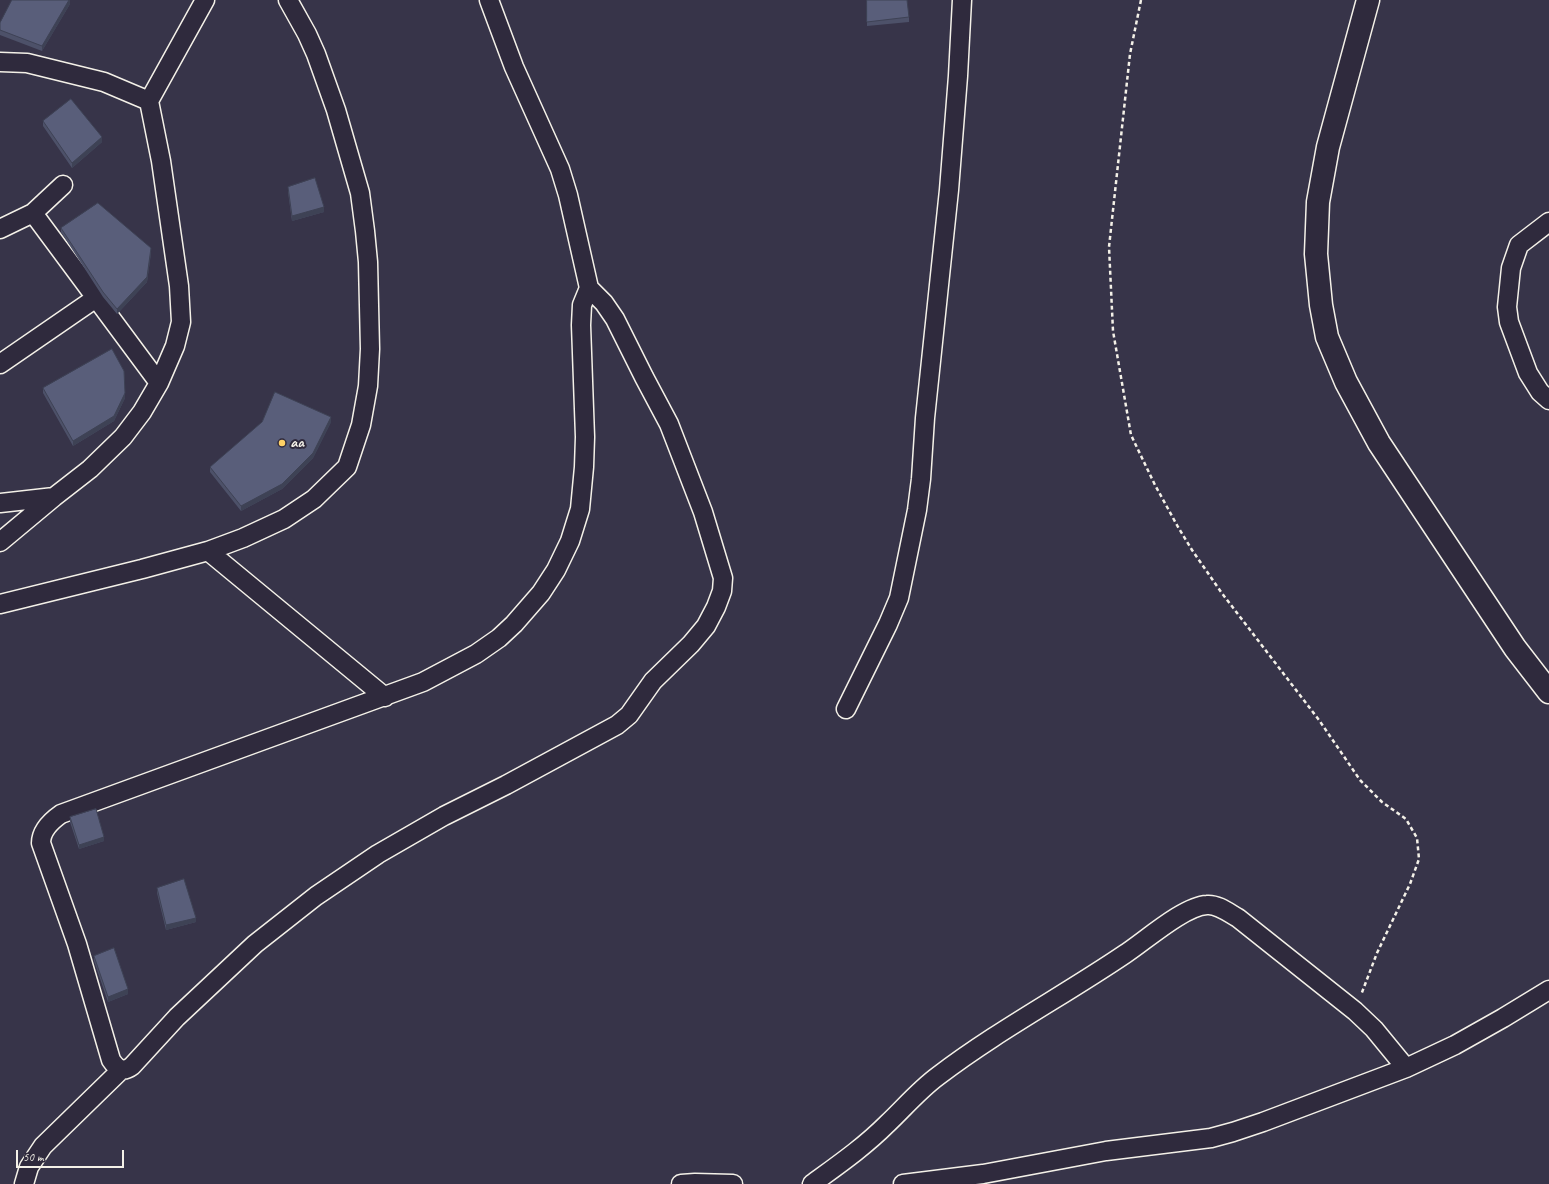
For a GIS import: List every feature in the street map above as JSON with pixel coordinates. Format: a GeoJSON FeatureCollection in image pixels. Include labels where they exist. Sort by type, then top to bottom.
{"type":"FeatureCollection","features":[{"type":"Feature","properties":{"kind":"main road"},"geometry":{"type":"LineString","coordinates":[[1368,0],[1328,147],[1318,202],[1316,254],[1321,305],[1327,337],[1346,382],[1379,443],[1515,648],[1549,692]]}},
{"type":"Feature","properties":{"kind":"street"},"geometry":{"type":"LineString","coordinates":[[0,542],[90,469],[123,437],[142,412],[159,382],[175,346],[181,322],[179,286],[161,161],[149,101],[205,0]]}},
{"type":"Feature","properties":{"kind":"street"},"geometry":{"type":"LineString","coordinates":[[0,604],[142,569],[208,550],[243,538],[284,519],[314,499],[347,467],[354,450],[361,425],[368,386],[370,348],[368,262],[360,193],[336,110],[321,67],[307,34],[288,0]]}},
{"type":"Feature","properties":{"kind":"street"},"geometry":{"type":"LineString","coordinates":[[489,0],[514,67],[560,169],[568,195],[589,288],[604,303],[615,319],[669,424],[703,512],[723,578],[722,591],[706,626],[691,644],[653,681],[628,715],[617,725],[444,816],[378,854],[316,896],[254,944],[177,1017],[132,1066],[127,1070],[121,1070],[111,1060],[77,944],[41,843],[41,838],[46,827],[52,820],[61,814],[423,682],[476,654],[499,638],[514,624],[541,594],[556,570],[570,541],[580,509],[585,437],[581,325],[582,305],[589,288]]}},
{"type":"Feature","properties":{"kind":"street"},"geometry":{"type":"LineString","coordinates":[[846,709],[888,624],[899,598],[917,510],[949,190],[962,0]]}},
{"type":"Feature","properties":{"kind":"street"},"geometry":{"type":"LineString","coordinates":[[0,62],[27,63],[104,82],[149,101]]}},
{"type":"Feature","properties":{"kind":"street"},"geometry":{"type":"LineString","coordinates":[[0,230],[33,213],[63,185]]}},
{"type":"Feature","properties":{"kind":"street"},"geometry":{"type":"LineString","coordinates":[[33,213],[159,382]]}},
{"type":"Feature","properties":{"kind":"street"},"geometry":{"type":"LineString","coordinates":[[1549,222],[1519,245],[1511,268],[1507,307],[1508,322],[1528,374],[1540,392],[1549,400]]}},
{"type":"Feature","properties":{"kind":"street"},"geometry":{"type":"LineString","coordinates":[[0,364],[96,298]]}},
{"type":"Feature","properties":{"kind":"street"},"geometry":{"type":"LineString","coordinates":[[0,503],[54,497]]}},
{"type":"Feature","properties":{"kind":"street"},"geometry":{"type":"LineString","coordinates":[[208,550],[385,697]]}},
{"type":"Feature","properties":{"kind":"street"},"geometry":{"type":"LineString","coordinates":[[812,1184],[863,1146],[888,1124],[920,1091],[938,1076],[1124,955],[1168,923],[1196,908],[1208,905],[1213,905],[1238,918],[1355,1011],[1374,1029],[1406,1068]]}},
{"type":"Feature","properties":{"kind":"street"},"geometry":{"type":"LineString","coordinates":[[903,1184],[983,1174],[1106,1151],[1211,1138],[1263,1122],[1406,1068],[1475,1033],[1549,990]]}},
{"type":"Feature","properties":{"kind":"street"},"geometry":{"type":"LineString","coordinates":[[24,1184],[30,1167],[43,1146],[121,1070]]}},
{"type":"Feature","properties":{"kind":"street"},"geometry":{"type":"LineString","coordinates":[[681,1184],[733,1184]]}},
{"type":"Feature","properties":{"kind":"path"},"geometry":{"type":"LineString","coordinates":[[1141,0],[1130,54],[1109,247],[1113,332],[1131,435],[1155,485],[1178,527],[1221,592],[1320,720],[1360,780],[1382,802],[1406,819],[1417,838],[1419,859],[1410,884],[1377,953],[1355,1011]]}},
{"type":"Feature","properties":{"kind":"building"},"geometry":{"type":"Polygon","coordinates":[[[12,0],[69,0],[42,46],[0,30],[0,23],[12,0]]]}},
{"type":"Feature","properties":{"kind":"building"},"geometry":{"type":"Polygon","coordinates":[[[867,0],[907,0],[909,17],[867,22],[867,0]]]}},
{"type":"Feature","properties":{"kind":"building"},"geometry":{"type":"Polygon","coordinates":[[[71,99],[102,137],[72,163],[43,121],[71,99]]]}},
{"type":"Feature","properties":{"kind":"building"},"geometry":{"type":"Polygon","coordinates":[[[315,178],[324,207],[292,216],[288,187],[315,178]]]}},
{"type":"Feature","properties":{"kind":"building"},"geometry":{"type":"Polygon","coordinates":[[[98,203],[151,248],[147,277],[117,309],[103,292],[61,228],[98,203]]]}},
{"type":"Feature","properties":{"kind":"building"},"geometry":{"type":"Polygon","coordinates":[[[112,349],[124,371],[125,393],[114,416],[73,441],[43,388],[112,349]]]}},
{"type":"Feature","properties":{"kind":"building","name":"aa"},"geometry":{"type":"Polygon","coordinates":[[[275,392],[331,417],[313,453],[282,484],[241,506],[210,467],[262,422],[275,392]]]}},
{"type":"Feature","properties":{"kind":"building"},"geometry":{"type":"Polygon","coordinates":[[[96,809],[104,837],[79,845],[70,817],[96,809]]]}},
{"type":"Feature","properties":{"kind":"building"},"geometry":{"type":"Polygon","coordinates":[[[184,879],[196,918],[166,925],[157,888],[184,879]]]}},
{"type":"Feature","properties":{"kind":"building"},"geometry":{"type":"Polygon","coordinates":[[[114,948],[128,989],[108,997],[94,956],[114,948]]]}},
{"type":"Feature","properties":{"kind":"place","name":"aa"},"geometry":{"type":"Point","coordinates":[282,443]}}]}
